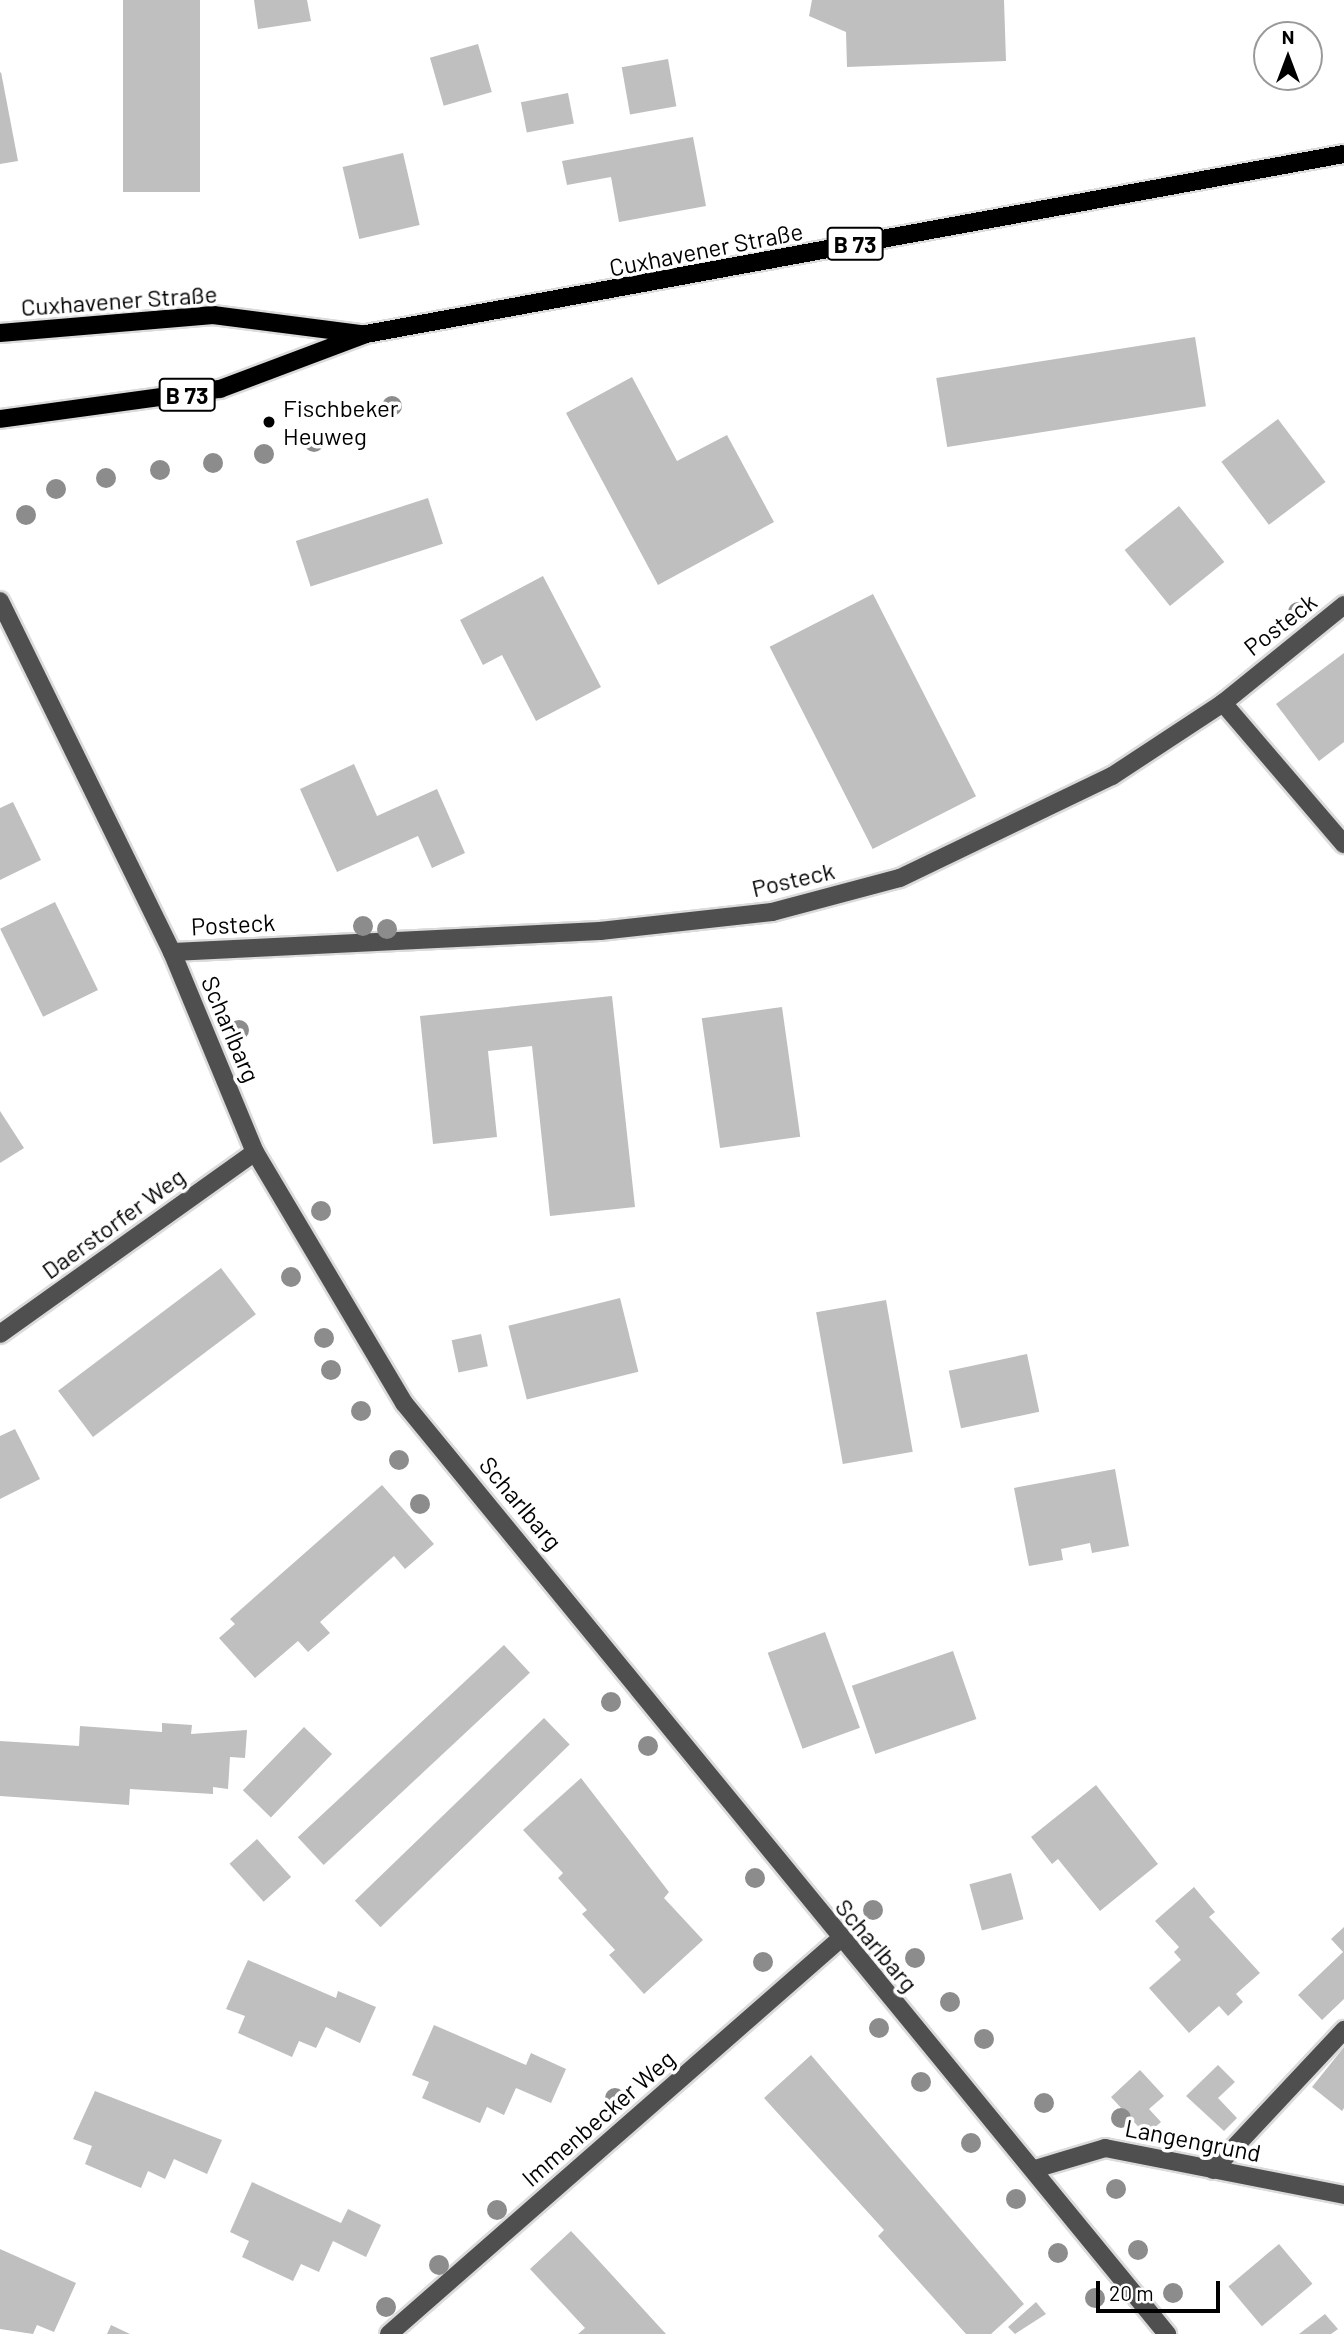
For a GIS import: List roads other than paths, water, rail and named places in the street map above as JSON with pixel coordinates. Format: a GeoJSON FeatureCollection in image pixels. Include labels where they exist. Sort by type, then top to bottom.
{"type":"FeatureCollection","features":[{"type":"Feature","properties":{"kind":"main road","name":"Cuxhavener Straße"},"geometry":{"type":"LineString","coordinates":[[0,419],[220,389],[366,334],[1344,154]]}},
{"type":"Feature","properties":{"kind":"main road","name":"Cuxhavener Straße"},"geometry":{"type":"LineString","coordinates":[[0,333],[213,315],[366,334]]}},
{"type":"Feature","properties":{"kind":"street","name":"Scharlbarg"},"geometry":{"type":"LineString","coordinates":[[0,601],[172,952],[255,1152],[404,1403],[588,1620],[840,1939],[1035,2169],[1167,2334]]}},
{"type":"Feature","properties":{"kind":"street","name":"Posteck"},"geometry":{"type":"LineString","coordinates":[[172,952],[600,931],[772,912],[900,878],[1112,776],[1223,703],[1344,605]]}},
{"type":"Feature","properties":{"kind":"street"},"geometry":{"type":"LineString","coordinates":[[1223,703],[1344,844]]}},
{"type":"Feature","properties":{"kind":"street","name":"Daerstorfer Weg"},"geometry":{"type":"LineString","coordinates":[[0,1334],[255,1152]]}},
{"type":"Feature","properties":{"kind":"street","name":"Immenbecker Weg"},"geometry":{"type":"LineString","coordinates":[[389,2334],[840,1939]]}},
{"type":"Feature","properties":{"kind":"street"},"geometry":{"type":"LineString","coordinates":[[1213,2170],[1344,2029]]}},
{"type":"Feature","properties":{"kind":"street","name":"Langengrund"},"geometry":{"type":"LineString","coordinates":[[1035,2169],[1105,2148],[1344,2195]]}},
{"type":"Feature","properties":{"kind":"place","name":"Fischbeker Heuweg"},"geometry":{"type":"Point","coordinates":[269,422]}}]}
